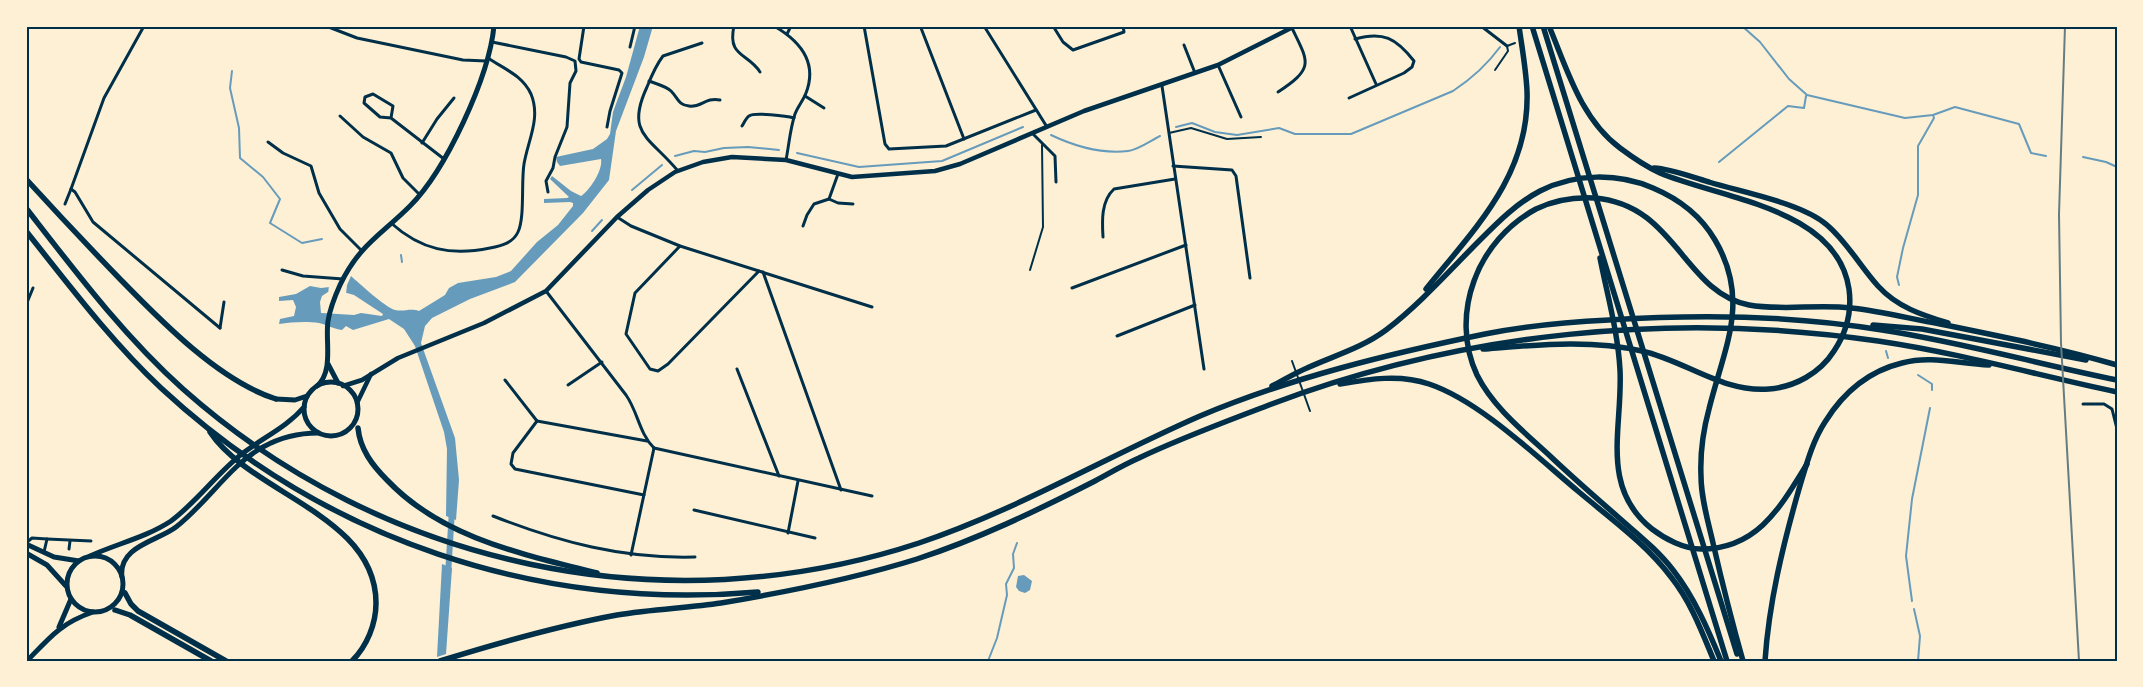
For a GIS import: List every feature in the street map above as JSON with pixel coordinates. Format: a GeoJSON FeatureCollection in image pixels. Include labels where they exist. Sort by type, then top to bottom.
{"type":"FeatureCollection","features":[{"type":"Feature","properties":{"kind":"highway"},"geometry":{"type":"LineString","coordinates":[[1414,304],[1487,214],[1502,192],[1516,162],[1523,136],[1527,100],[1519,26]]}},
{"type":"Feature","properties":{"kind":"highway"},"geometry":{"type":"LineString","coordinates":[[1532,26],[1728,661]]}},
{"type":"Feature","properties":{"kind":"highway"},"geometry":{"type":"LineString","coordinates":[[1543,26],[1701,540],[1741,661]]}},
{"type":"Feature","properties":{"kind":"highway"},"geometry":{"type":"LineString","coordinates":[[1456,351],[1558,344],[1589,344],[1622,348],[1655,354],[1720,382],[1761,390],[1787,386],[1810,375],[1827,360],[1840,341],[1850,312],[1849,287],[1842,266],[1834,252],[1823,239],[1808,227],[1773,211],[1666,175],[1619,148],[1594,122],[1572,83],[1549,26]]}},
{"type":"Feature","properties":{"kind":"highway"},"geometry":{"type":"LineString","coordinates":[[1652,168],[1752,195],[1812,215],[1839,236],[1877,285],[1893,299],[1920,314],[1972,330]]}},
{"type":"Feature","properties":{"kind":"highway"},"geometry":{"type":"LineString","coordinates":[[26,208],[104,307],[141,348],[186,391],[267,454],[356,505],[460,547],[539,567],[578,574],[682,580],[757,577],[823,568],[898,549],[975,522],[1158,435],[1265,390],[1304,369],[1370,341],[1387,330],[1515,207],[1552,185],[1599,177],[1617,178],[1643,184],[1670,195],[1700,220],[1718,245],[1728,269],[1733,289],[1734,308],[1731,333],[1704,431],[1701,471],[1706,512],[1741,661]]}},
{"type":"Feature","properties":{"kind":"highway"},"geometry":{"type":"LineString","coordinates":[[26,179],[86,244],[182,340],[238,380],[276,399]]}},
{"type":"Feature","properties":{"kind":"highway"},"geometry":{"type":"LineString","coordinates":[[1720,661],[1701,616],[1672,568],[1645,540],[1567,472],[1506,414],[1482,383],[1471,356],[1466,328],[1468,304],[1474,279],[1485,258],[1499,238],[1520,219],[1546,204],[1562,200],[1589,198],[1617,202],[1649,219],[1665,233],[1709,284],[1722,294],[1736,301],[1765,307],[1854,308],[1972,330],[2117,365]]}},
{"type":"Feature","properties":{"kind":"highway"},"geometry":{"type":"LineString","coordinates":[[1592,221],[1619,352],[1621,386],[1617,452],[1619,477],[1627,499],[1643,521],[1663,537],[1683,546],[1702,549],[1730,544],[1748,537],[1775,514],[1807,464]]}},
{"type":"Feature","properties":{"kind":"highway"},"geometry":{"type":"LineString","coordinates":[[26,231],[119,345],[161,388],[208,428],[255,463],[296,490],[350,519],[392,538],[436,554],[541,582],[625,593],[702,596],[800,587]]}},
{"type":"Feature","properties":{"kind":"highway"},"geometry":{"type":"LineString","coordinates":[[1265,390],[1405,352],[1485,334],[1559,324],[1645,317],[1718,316],[1774,318],[1858,326],[1969,346],[2117,380]]}},
{"type":"Feature","properties":{"kind":"highway"},"geometry":{"type":"LineString","coordinates":[[1858,326],[1876,325],[1922,330],[2117,365]]}},
{"type":"Feature","properties":{"kind":"highway"},"geometry":{"type":"LineString","coordinates":[[440,661],[572,624],[638,612],[720,603],[838,580],[897,565],[971,539],[1006,524],[1140,458],[1292,397],[1355,376],[1494,343],[1560,334],[1646,329],[1717,328],[1800,332],[1876,340],[1966,357],[2117,392]]}},
{"type":"Feature","properties":{"kind":"highway"},"geometry":{"type":"LineString","coordinates":[[1765,661],[1770,610],[1787,531],[1817,436],[1830,413],[1852,389],[1870,376],[1902,363],[1931,359],[2003,366]]}},
{"type":"Feature","properties":{"kind":"highway"},"geometry":{"type":"LineString","coordinates":[[1292,397],[1339,384],[1378,378],[1408,379],[1441,389],[1465,401],[1485,415],[1633,537],[1657,560],[1677,585],[1696,619],[1714,661]]}},
{"type":"Feature","properties":{"kind":"highway"},"geometry":{"type":"LineString","coordinates":[[208,428],[217,442],[229,454],[336,529],[355,548],[367,564],[374,585],[376,614],[367,641],[352,661]]}},
{"type":"Feature","properties":{"kind":"highway"},"geometry":{"type":"LineString","coordinates":[[358,428],[364,451],[376,468],[408,500],[440,521],[461,532],[532,558],[614,577]]}},
{"type":"Feature","properties":{"kind":"highway"},"geometry":{"type":"LineString","coordinates":[[125,592],[131,604],[138,611],[226,661]]}},
{"type":"Feature","properties":{"kind":"highway"},"geometry":{"type":"LineString","coordinates":[[114,610],[130,615],[211,661]]}},
{"type":"Feature","properties":{"kind":"main road"},"geometry":{"type":"LineString","coordinates":[[276,399],[295,400],[308,395],[322,380],[327,363],[327,328],[332,304],[341,282],[362,250],[420,195],[445,160],[469,107],[487,59],[494,26]]}},
{"type":"Feature","properties":{"kind":"main road"},"geometry":{"type":"LineString","coordinates":[[317,386],[329,382],[340,384],[359,381],[392,361],[492,319],[546,291],[617,217],[653,186],[678,171],[703,162],[732,157],[786,160],[852,177],[935,171],[960,164],[1084,111],[1162,86],[1218,65],[1292,27]]}},
{"type":"Feature","properties":{"kind":"main road"},"geometry":{"type":"LineString","coordinates":[[327,363],[340,384],[352,393],[357,404],[358,428]]}},
{"type":"Feature","properties":{"kind":"main road"},"geometry":{"type":"LineString","coordinates":[[357,404],[372,373]]}},
{"type":"Feature","properties":{"kind":"main road"},"geometry":{"type":"LineString","coordinates":[[67,587],[70,569],[79,561],[150,532],[169,522],[189,505],[229,464],[262,438],[291,421],[304,407],[308,395]]}},
{"type":"Feature","properties":{"kind":"main road"},"geometry":{"type":"LineString","coordinates":[[304,407],[307,422],[318,433]]}},
{"type":"Feature","properties":{"kind":"main road"},"geometry":{"type":"LineString","coordinates":[[105,610],[119,598],[123,563],[130,553],[159,538],[182,522],[252,454],[288,436],[318,433],[330,436],[344,433],[353,424],[358,411]]}},
{"type":"Feature","properties":{"kind":"main road"},"geometry":{"type":"LineString","coordinates":[[26,544],[58,559],[79,561]]}},
{"type":"Feature","properties":{"kind":"main road"},"geometry":{"type":"LineString","coordinates":[[26,553],[47,565],[67,587],[71,598],[83,609],[93,612]]}},
{"type":"Feature","properties":{"kind":"main road"},"geometry":{"type":"LineString","coordinates":[[90,556],[104,557],[118,568],[125,592]]}},
{"type":"Feature","properties":{"kind":"main road"},"geometry":{"type":"LineString","coordinates":[[59,628],[71,598]]}},
{"type":"Feature","properties":{"kind":"main road"},"geometry":{"type":"LineString","coordinates":[[28,661],[59,628],[93,612],[114,610]]}},
{"type":"Feature","properties":{"kind":"street"},"geometry":{"type":"LineString","coordinates":[[65,204],[104,98],[144,26]]}},
{"type":"Feature","properties":{"kind":"street"},"geometry":{"type":"LineString","coordinates":[[326,26],[357,38],[463,60],[487,59],[522,80],[536,108],[535,121],[524,164],[518,233],[510,242],[499,246],[460,252],[442,250],[422,244],[406,236],[390,223]]}},
{"type":"Feature","properties":{"kind":"street"},"geometry":{"type":"LineString","coordinates":[[584,26],[579,59],[581,62],[619,70],[622,73],[607,127]]}},
{"type":"Feature","properties":{"kind":"street"},"geometry":{"type":"LineString","coordinates":[[630,46],[635,26]]}},
{"type":"Feature","properties":{"kind":"street"},"geometry":{"type":"LineString","coordinates":[[734,26],[734,43],[738,53],[754,63],[760,72]]}},
{"type":"Feature","properties":{"kind":"street"},"geometry":{"type":"LineString","coordinates":[[774,26],[787,34],[802,48],[808,64],[809,78],[805,96],[797,108],[794,118],[786,160]]}},
{"type":"Feature","properties":{"kind":"street"},"geometry":{"type":"LineString","coordinates":[[787,34],[791,26]]}},
{"type":"Feature","properties":{"kind":"street"},"geometry":{"type":"LineString","coordinates":[[864,26],[885,144],[889,149],[946,146],[1036,110]]}},
{"type":"Feature","properties":{"kind":"street"},"geometry":{"type":"LineString","coordinates":[[984,26],[1048,128]]}},
{"type":"Feature","properties":{"kind":"street"},"geometry":{"type":"LineString","coordinates":[[1053,26],[1063,42],[1073,50],[1124,32],[1123,26]]}},
{"type":"Feature","properties":{"kind":"street"},"geometry":{"type":"LineString","coordinates":[[1350,26],[1376,84]]}},
{"type":"Feature","properties":{"kind":"street"},"geometry":{"type":"LineString","coordinates":[[1481,26],[1507,46]]}},
{"type":"Feature","properties":{"kind":"street"},"geometry":{"type":"LineString","coordinates":[[1278,92],[1302,71],[1306,63],[1292,27]]}},
{"type":"Feature","properties":{"kind":"street"},"geometry":{"type":"LineString","coordinates":[[921,28],[964,139]]}},
{"type":"Feature","properties":{"kind":"street"},"geometry":{"type":"LineString","coordinates":[[1348,98],[1404,73],[1412,67],[1414,61],[1388,37],[1377,34],[1355,39]]}},
{"type":"Feature","properties":{"kind":"street"},"geometry":{"type":"LineString","coordinates":[[492,42],[566,57],[575,61],[576,71],[570,83],[567,127],[555,156],[553,168],[546,180],[548,192]]}},
{"type":"Feature","properties":{"kind":"street"},"geometry":{"type":"LineString","coordinates":[[678,171],[645,136],[639,126],[638,110],[649,81],[663,56],[702,43]]}},
{"type":"Feature","properties":{"kind":"street"},"geometry":{"type":"LineString","coordinates":[[1184,45],[1195,73]]}},
{"type":"Feature","properties":{"kind":"street"},"geometry":{"type":"LineString","coordinates":[[1218,65],[1241,117]]}},
{"type":"Feature","properties":{"kind":"street"},"geometry":{"type":"LineString","coordinates":[[649,81],[670,90],[678,101],[686,106],[696,106],[709,99],[720,100]]}},
{"type":"Feature","properties":{"kind":"street"},"geometry":{"type":"LineString","coordinates":[[1162,86],[1204,369]]}},
{"type":"Feature","properties":{"kind":"street"},"geometry":{"type":"LineString","coordinates":[[391,118],[393,106],[373,94],[366,97],[364,103],[380,117],[391,118],[445,160]]}},
{"type":"Feature","properties":{"kind":"street"},"geometry":{"type":"LineString","coordinates":[[805,96],[824,108]]}},
{"type":"Feature","properties":{"kind":"street"},"geometry":{"type":"LineString","coordinates":[[422,142],[454,98]]}},
{"type":"Feature","properties":{"kind":"street"},"geometry":{"type":"LineString","coordinates":[[742,126],[748,116],[756,113],[768,116],[780,114],[794,118]]}},
{"type":"Feature","properties":{"kind":"street"},"geometry":{"type":"LineString","coordinates":[[340,116],[363,137],[391,153],[403,178],[420,195]]}},
{"type":"Feature","properties":{"kind":"street"},"geometry":{"type":"LineString","coordinates":[[1033,134],[1053,151],[1055,156],[1056,182]]}},
{"type":"Feature","properties":{"kind":"street"},"geometry":{"type":"LineString","coordinates":[[268,142],[283,153],[311,166],[319,193],[340,230],[362,250]]}},
{"type":"Feature","properties":{"kind":"street"},"geometry":{"type":"LineString","coordinates":[[1173,166],[1232,170],[1236,176],[1250,278]]}},
{"type":"Feature","properties":{"kind":"street"},"geometry":{"type":"LineString","coordinates":[[829,199],[839,174]]}},
{"type":"Feature","properties":{"kind":"street"},"geometry":{"type":"LineString","coordinates":[[1103,237],[1104,205],[1108,195],[1114,189],[1175,179]]}},
{"type":"Feature","properties":{"kind":"street"},"geometry":{"type":"LineString","coordinates":[[71,189],[76,192],[93,222],[220,328],[224,302]]}},
{"type":"Feature","properties":{"kind":"street"},"geometry":{"type":"LineString","coordinates":[[803,226],[810,207],[814,204],[829,199],[838,203],[854,204]]}},
{"type":"Feature","properties":{"kind":"street"},"geometry":{"type":"LineString","coordinates":[[617,217],[631,226],[680,246],[872,307]]}},
{"type":"Feature","properties":{"kind":"street"},"geometry":{"type":"LineString","coordinates":[[1072,288],[1186,245]]}},
{"type":"Feature","properties":{"kind":"street"},"geometry":{"type":"LineString","coordinates":[[680,246],[634,293],[626,334],[650,369],[658,371],[668,364],[758,271]]}},
{"type":"Feature","properties":{"kind":"street"},"geometry":{"type":"LineString","coordinates":[[282,270],[303,276],[341,282]]}},
{"type":"Feature","properties":{"kind":"street"},"geometry":{"type":"LineString","coordinates":[[763,272],[841,490]]}},
{"type":"Feature","properties":{"kind":"street"},"geometry":{"type":"LineString","coordinates":[[26,305],[33,288]]}},
{"type":"Feature","properties":{"kind":"street"},"geometry":{"type":"LineString","coordinates":[[546,291],[632,403],[647,441],[654,448],[872,496]]}},
{"type":"Feature","properties":{"kind":"street"},"geometry":{"type":"LineString","coordinates":[[1117,336],[1195,305]]}},
{"type":"Feature","properties":{"kind":"street"},"geometry":{"type":"LineString","coordinates":[[568,385],[602,362]]}},
{"type":"Feature","properties":{"kind":"street"},"geometry":{"type":"LineString","coordinates":[[737,369],[779,476]]}},
{"type":"Feature","properties":{"kind":"street"},"geometry":{"type":"LineString","coordinates":[[505,380],[538,421],[647,441]]}},
{"type":"Feature","properties":{"kind":"street"},"geometry":{"type":"LineString","coordinates":[[2083,404],[2104,404],[2112,409],[2117,429]]}},
{"type":"Feature","properties":{"kind":"street"},"geometry":{"type":"LineString","coordinates":[[538,421],[513,453],[511,464],[515,469],[644,495]]}},
{"type":"Feature","properties":{"kind":"street"},"geometry":{"type":"LineString","coordinates":[[631,555],[654,448]]}},
{"type":"Feature","properties":{"kind":"street"},"geometry":{"type":"LineString","coordinates":[[788,533],[798,481]]}},
{"type":"Feature","properties":{"kind":"street"},"geometry":{"type":"LineString","coordinates":[[694,510],[815,538]]}},
{"type":"Feature","properties":{"kind":"street"},"geometry":{"type":"LineString","coordinates":[[494,516],[540,534],[631,555],[659,558],[695,557]]}},
{"type":"Feature","properties":{"kind":"street"},"geometry":{"type":"LineString","coordinates":[[26,544],[32,538],[70,541],[91,540]]}},
{"type":"Feature","properties":{"kind":"street"},"geometry":{"type":"LineString","coordinates":[[44,553],[47,539]]}},
{"type":"Feature","properties":{"kind":"street"},"geometry":{"type":"LineString","coordinates":[[69,549],[70,541]]}},
{"type":"Feature","properties":{"kind":"lane"},"geometry":{"type":"LineString","coordinates":[[1495,70],[1508,51],[1507,46],[1515,43]]}},
{"type":"Feature","properties":{"kind":"lane"},"geometry":{"type":"LineString","coordinates":[[1168,134],[1191,128],[1227,139],[1261,136]]}},
{"type":"Feature","properties":{"kind":"lane"},"geometry":{"type":"LineString","coordinates":[[1030,270],[1043,227],[1042,142]]}},
{"type":"Feature","properties":{"kind":"lane"},"geometry":{"type":"LineString","coordinates":[[1292,361],[1310,411]]}},
{"type":"Feature","properties":{"kind":"water"},"geometry":{"type":"Polygon","coordinates":[[[640,26],[653,26],[644,57],[616,131],[609,180],[583,213],[515,282],[470,299],[432,318],[425,326],[421,343],[455,438],[459,480],[456,520],[446,516],[447,449],[444,432],[415,346],[404,329],[389,319],[353,330],[346,326],[342,330],[314,322],[279,324],[280,319],[294,316],[296,307],[293,300],[279,301],[279,297],[296,294],[310,286],[321,288],[347,285],[351,276],[385,305],[395,310],[419,311],[445,295],[449,288],[458,283],[496,277],[511,271],[537,242],[558,225],[573,206],[573,203],[570,202],[544,203],[544,199],[569,197],[550,179],[552,176],[571,191],[581,196],[595,179],[600,169],[601,159],[560,166],[556,157],[593,149],[607,139],[610,134],[613,112],[626,77],[640,26]],[[328,292],[322,296],[320,302],[321,313],[354,315],[361,313],[382,316],[383,314],[354,295],[328,292]]]}},
{"type":"Feature","properties":{"kind":"water"},"geometry":{"type":"Polygon","coordinates":[[[442,564],[452,568],[446,654],[437,657],[442,564]]]}},
{"type":"Feature","properties":{"kind":"water"},"geometry":{"type":"Polygon","coordinates":[[[1024,575],[1032,581],[1030,590],[1025,593],[1019,591],[1016,587],[1018,576],[1024,575]]]}},
{"type":"Feature","properties":{"kind":"pier"},"geometry":{"type":"Polygon","coordinates":[[[329,285],[347,285],[346,294],[328,295],[329,285]]]}},
{"type":"Feature","properties":{"kind":"waterway"},"geometry":{"type":"LineString","coordinates":[[1742,26],[1760,42],[1789,79],[1807,95],[1905,118],[1933,115],[1955,107],[2019,124],[2031,153],[2046,156]]}},
{"type":"Feature","properties":{"kind":"waterway"},"geometry":{"type":"LineString","coordinates":[[1176,127],[1192,123],[1215,132],[1237,135],[1279,128],[1295,134],[1351,134],[1453,91],[1490,60],[1500,47]]}},
{"type":"Feature","properties":{"kind":"waterway"},"geometry":{"type":"LineString","coordinates":[[232,71],[230,88],[239,128],[240,158],[263,177],[280,199],[270,223],[302,243],[322,239]]}},
{"type":"Feature","properties":{"kind":"waterway"},"geometry":{"type":"LineString","coordinates":[[1719,162],[1788,106],[1804,108],[1806,96]]}},
{"type":"Feature","properties":{"kind":"waterway"},"geometry":{"type":"LineString","coordinates":[[1899,285],[1897,277],[1903,248],[1918,195],[1918,146],[1934,118],[1933,115]]}},
{"type":"Feature","properties":{"kind":"waterway"},"geometry":{"type":"LineString","coordinates":[[797,153],[859,167],[942,161],[1023,127]]}},
{"type":"Feature","properties":{"kind":"waterway"},"geometry":{"type":"LineString","coordinates":[[1051,135],[1069,143],[1088,148],[1118,152],[1136,149],[1160,136]]}},
{"type":"Feature","properties":{"kind":"waterway"},"geometry":{"type":"LineString","coordinates":[[675,156],[694,151],[705,152],[724,148],[748,147],[779,150]]}},
{"type":"Feature","properties":{"kind":"waterway"},"geometry":{"type":"LineString","coordinates":[[2083,157],[2106,162],[2117,167]]}},
{"type":"Feature","properties":{"kind":"waterway"},"geometry":{"type":"LineString","coordinates":[[632,190],[662,165]]}},
{"type":"Feature","properties":{"kind":"waterway"},"geometry":{"type":"LineString","coordinates":[[592,231],[602,220]]}},
{"type":"Feature","properties":{"kind":"waterway"},"geometry":{"type":"LineString","coordinates":[[401,255],[402,262]]}},
{"type":"Feature","properties":{"kind":"waterway"},"geometry":{"type":"LineString","coordinates":[[1886,351],[1888,358]]}},
{"type":"Feature","properties":{"kind":"waterway"},"geometry":{"type":"LineString","coordinates":[[1918,375],[1932,384],[1932,390]]}},
{"type":"Feature","properties":{"kind":"waterway"},"geometry":{"type":"LineString","coordinates":[[1912,601],[1906,556],[1912,499],[1930,408]]}},
{"type":"Feature","properties":{"kind":"waterway"},"geometry":{"type":"LineString","coordinates":[[448,575],[452,510]]}},
{"type":"Feature","properties":{"kind":"waterway"},"geometry":{"type":"LineString","coordinates":[[988,661],[997,638],[1007,595],[1006,584],[1014,568],[1013,554],[1017,543]]}},
{"type":"Feature","properties":{"kind":"waterway"},"geometry":{"type":"LineString","coordinates":[[1914,609],[1920,636],[1918,661]]}},
{"type":"Feature","properties":{"kind":"railway"},"geometry":{"type":"LineString","coordinates":[[2065,26],[2059,214],[2061,343],[2079,661]]}}]}
